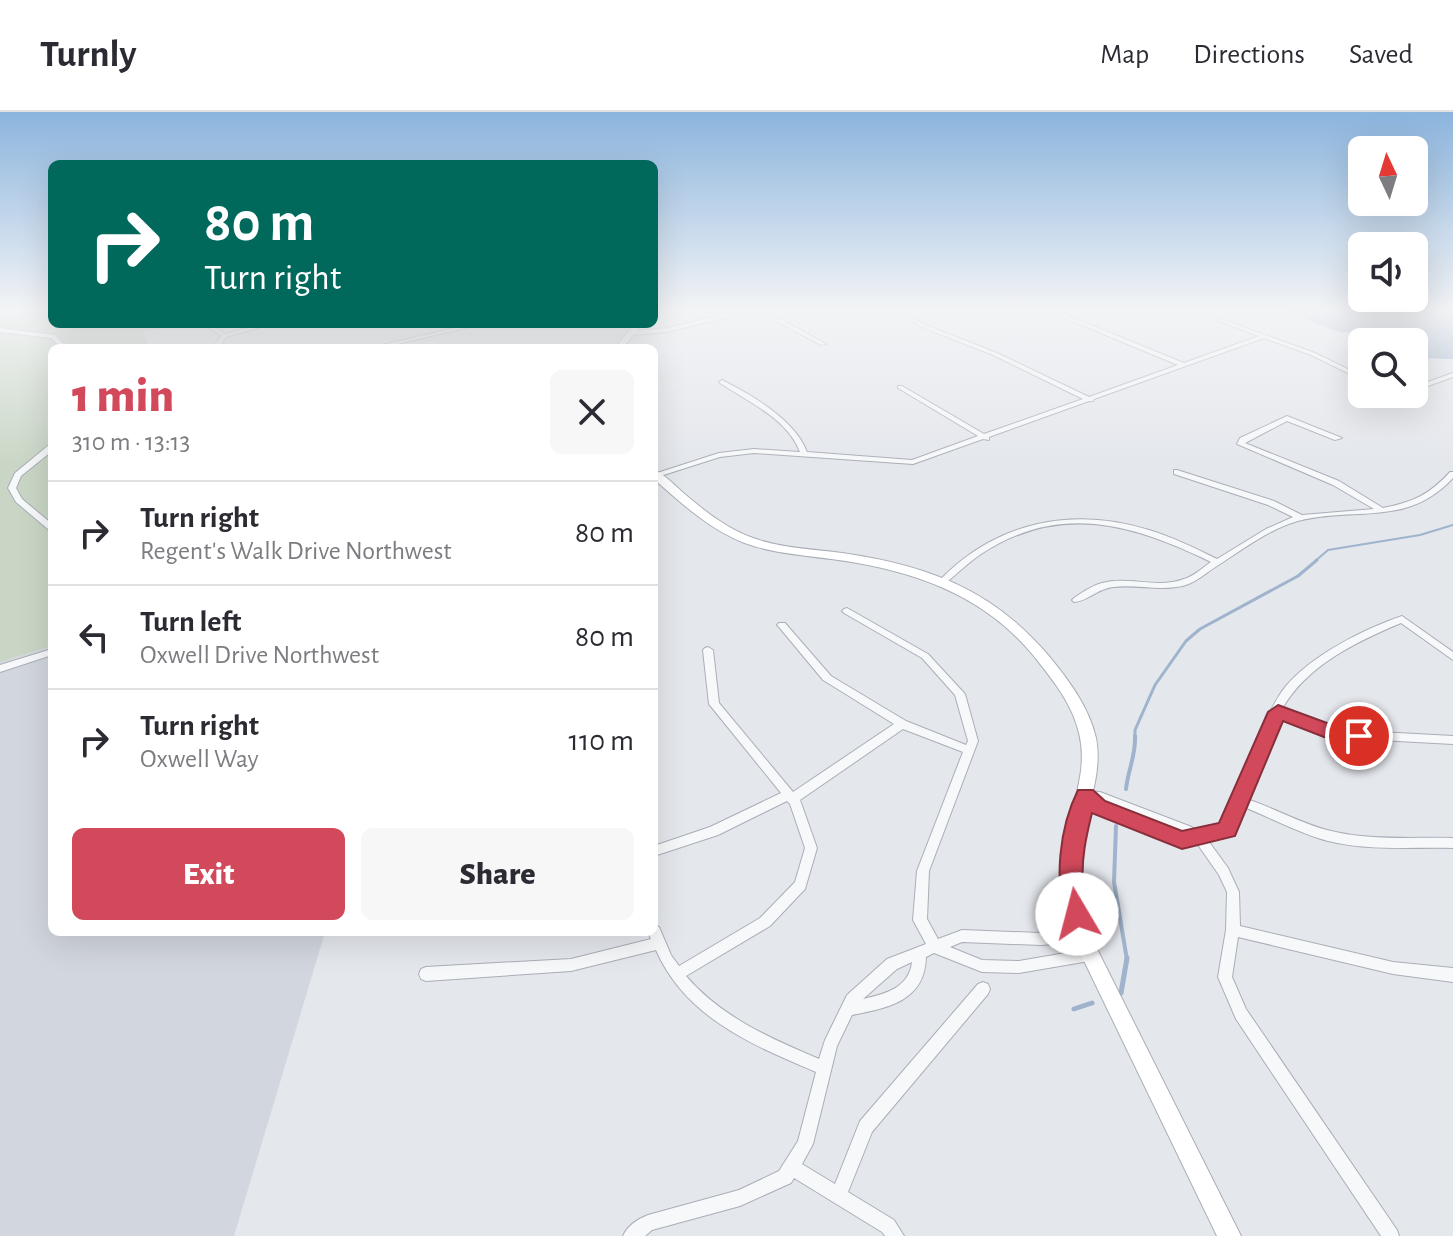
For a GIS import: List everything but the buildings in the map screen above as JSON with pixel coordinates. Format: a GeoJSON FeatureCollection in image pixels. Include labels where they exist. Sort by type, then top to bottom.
{"type":"FeatureCollection","features":[{"type":"Feature","properties":{"kind":"street"},"geometry":{"type":"LineString","coordinates":[[1008,360],[1091,400]]}},
{"type":"Feature","properties":{"kind":"street"},"geometry":{"type":"LineString","coordinates":[[1173,360],[1184,365]]}},
{"type":"Feature","properties":{"kind":"street"},"geometry":{"type":"LineString","coordinates":[[658,474],[736,452],[913,462],[1197,360]]}},
{"type":"Feature","properties":{"kind":"street"},"geometry":{"type":"LineString","coordinates":[[1321,360],[1348,372]]}},
{"type":"Feature","properties":{"kind":"street"},"geometry":{"type":"LineString","coordinates":[[1428,384],[1453,375]]}},
{"type":"Feature","properties":{"kind":"street"},"geometry":{"type":"LineString","coordinates":[[722,382],[788,427],[801,441],[804,454]]}},
{"type":"Feature","properties":{"kind":"street"},"geometry":{"type":"LineString","coordinates":[[900,387],[986,438]]}},
{"type":"Feature","properties":{"kind":"street"},"geometry":{"type":"LineString","coordinates":[[1338,438],[1287,418],[1243,440],[1241,444],[1336,483],[1380,509]]}},
{"type":"Feature","properties":{"kind":"street"},"geometry":{"type":"LineString","coordinates":[[48,450],[18,475],[12,488],[19,500],[48,525]]}},
{"type":"Feature","properties":{"kind":"street"},"geometry":{"type":"LineString","coordinates":[[1177,472],[1271,503],[1301,518]]}},
{"type":"Feature","properties":{"kind":"street"},"geometry":{"type":"LineString","coordinates":[[1077,600],[1093,586],[1107,582],[1177,585],[1189,581],[1217,562],[1301,518],[1427,500],[1440,491],[1453,474]]}},
{"type":"Feature","properties":{"kind":"street"},"geometry":{"type":"LineString","coordinates":[[658,477],[723,528],[750,541],[850,558],[944,580],[1012,625],[1038,650],[1073,697],[1088,737],[1086,796],[1073,846],[1071,885],[1085,945],[1229,1236]]}},
{"type":"Feature","properties":{"kind":"street"},"geometry":{"type":"LineString","coordinates":[[944,580],[968,557],[991,544],[1057,519],[1087,518],[1129,526],[1180,542],[1217,562]]}},
{"type":"Feature","properties":{"kind":"street"},"geometry":{"type":"LineString","coordinates":[[847,611],[925,656],[960,694],[973,741],[923,871],[920,920],[936,948],[982,966],[1019,967],[1085,945]]}},
{"type":"Feature","properties":{"kind":"street"},"geometry":{"type":"LineString","coordinates":[[1086,796],[1097,807],[1182,840],[1227,830],[1237,800],[1287,692],[1314,665],[1402,619],[1453,657]]}},
{"type":"Feature","properties":{"kind":"street"},"geometry":{"type":"LineString","coordinates":[[782,625],[827,678],[902,724],[969,750]]}},
{"type":"Feature","properties":{"kind":"street"},"geometry":{"type":"LineString","coordinates":[[677,974],[765,922],[801,885],[811,848],[790,797],[714,704],[708,650]]}},
{"type":"Feature","properties":{"kind":"street"},"geometry":{"type":"LineString","coordinates":[[0,669],[48,653]]}},
{"type":"Feature","properties":{"kind":"street"},"geometry":{"type":"LineString","coordinates":[[1278,712],[1342,734],[1453,740]]}},
{"type":"Feature","properties":{"kind":"street"},"geometry":{"type":"LineString","coordinates":[[658,850],[714,831],[790,797],[902,724]]}},
{"type":"Feature","properties":{"kind":"street"},"geometry":{"type":"LineString","coordinates":[[1237,800],[1268,809],[1326,835],[1361,842],[1453,843]]}},
{"type":"Feature","properties":{"kind":"street"},"geometry":{"type":"LineString","coordinates":[[1199,837],[1224,872],[1233,892],[1233,930],[1225,977],[1241,1014],[1391,1236]]}},
{"type":"Feature","properties":{"kind":"street"},"geometry":{"type":"LineString","coordinates":[[1233,930],[1451,979]]}},
{"type":"Feature","properties":{"kind":"street"},"geometry":{"type":"LineString","coordinates":[[631,1236],[648,1223],[740,1198],[785,1177],[805,1144],[830,1045],[848,1009],[878,974],[919,952],[965,936],[1041,939],[1085,945]]}},
{"type":"Feature","properties":{"kind":"street"},"geometry":{"type":"LineString","coordinates":[[965,936],[970,961]]}},
{"type":"Feature","properties":{"kind":"street"},"geometry":{"type":"LineString","coordinates":[[426,974],[571,965],[656,937],[686,988],[733,1029],[825,1069]]}},
{"type":"Feature","properties":{"kind":"street"},"geometry":{"type":"LineString","coordinates":[[848,1009],[903,994],[917,976],[919,952]]}},
{"type":"Feature","properties":{"kind":"street"},"geometry":{"type":"LineString","coordinates":[[838,1197],[866,1127],[983,989]]}},
{"type":"Feature","properties":{"kind":"street"},"geometry":{"type":"LineString","coordinates":[[791,1167],[888,1226],[896,1236]]}},
{"type":"Feature","properties":{"kind":"shaded area"},"geometry":{"type":"Polygon","coordinates":[[[48,647],[48,936],[324,936],[234,1236],[0,1236],[0,662],[48,647]]]}},
{"type":"Feature","properties":{"kind":"green space"},"geometry":{"type":"Polygon","coordinates":[[[0,360],[48,360],[48,647],[0,662],[0,360]]]}},
{"type":"Feature","properties":{"kind":"waterway"},"geometry":{"type":"LineString","coordinates":[[1314,562],[1328,550],[1420,535],[1453,525]]}},
{"type":"Feature","properties":{"kind":"waterway"},"geometry":{"type":"LineString","coordinates":[[1135,736],[1155,685],[1186,641],[1200,629],[1298,576],[1317,560]]}},
{"type":"Feature","properties":{"kind":"waterway"},"geometry":{"type":"LineString","coordinates":[[1126,789],[1135,736]]}},
{"type":"Feature","properties":{"kind":"waterway"},"geometry":{"type":"LineString","coordinates":[[1116,826],[1114,882],[1127,959]]}},
{"type":"Feature","properties":{"kind":"waterway"},"geometry":{"type":"LineString","coordinates":[[1121,993],[1127,959]]}},
{"type":"Feature","properties":{"kind":"waterway"},"geometry":{"type":"LineString","coordinates":[[1074,1009],[1092,1003]]}},
{"type":"Feature","properties":{"kind":"route"},"geometry":{"type":"LineString","coordinates":[[1077,914],[1071,885],[1073,846],[1086,796],[1097,807],[1182,840],[1199,837],[1227,830],[1240,792],[1278,712],[1324,730],[1359,736]]}}]}
